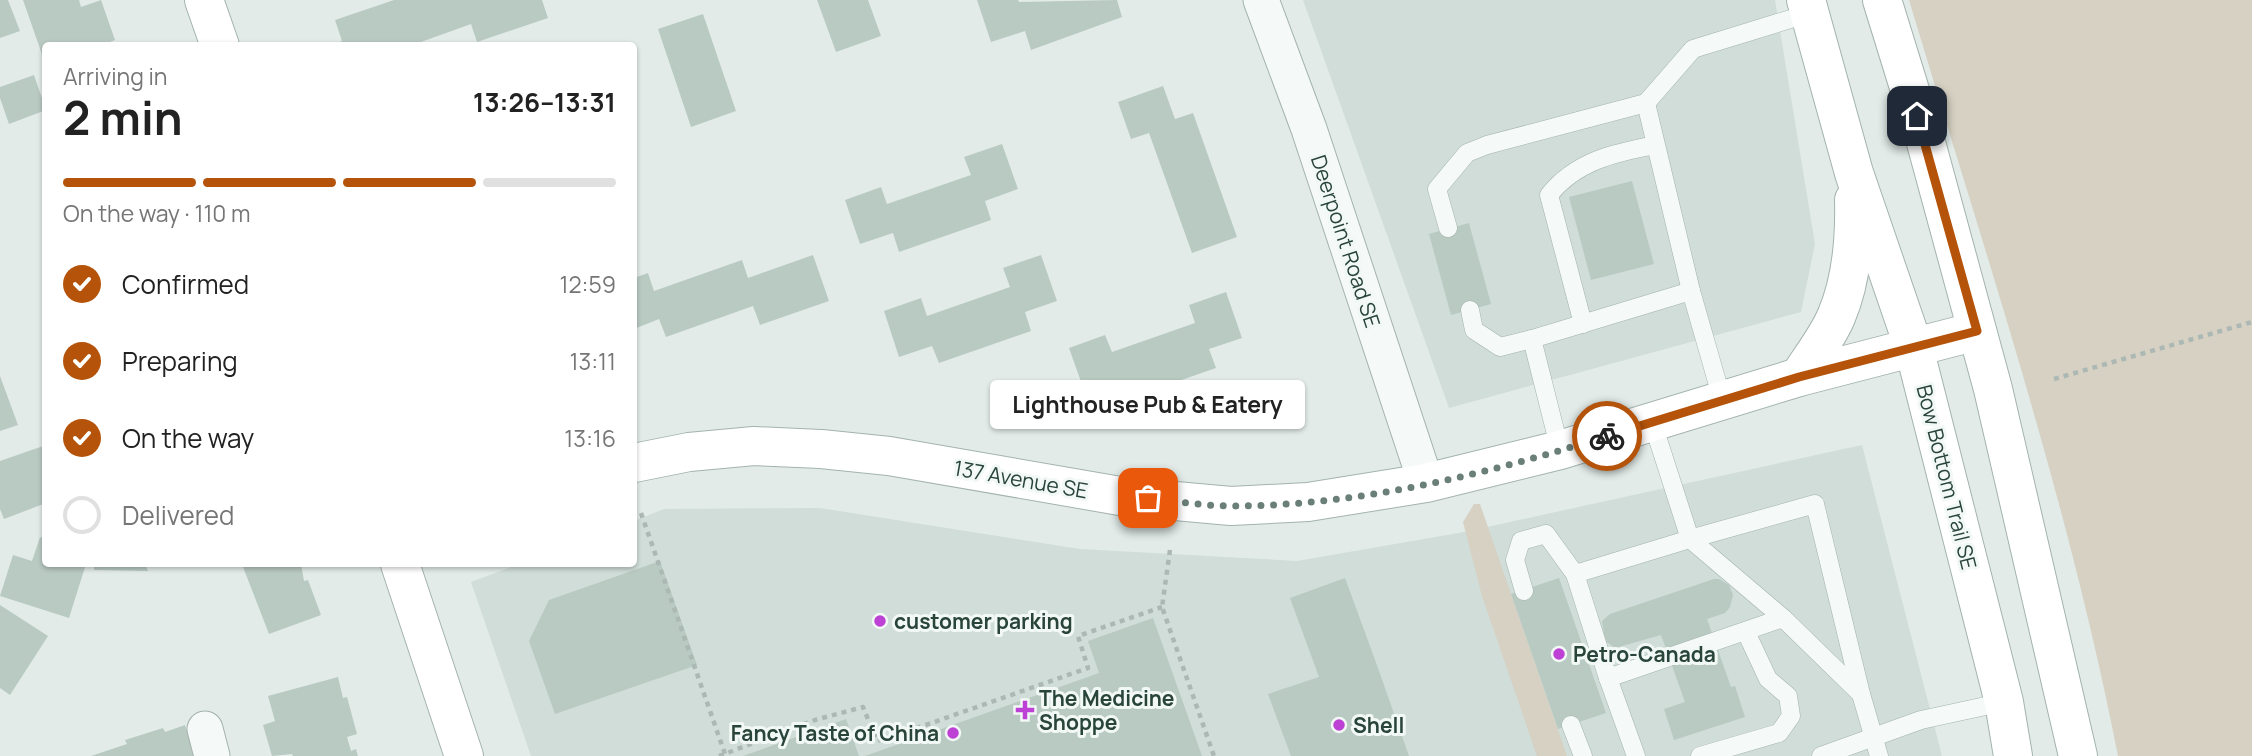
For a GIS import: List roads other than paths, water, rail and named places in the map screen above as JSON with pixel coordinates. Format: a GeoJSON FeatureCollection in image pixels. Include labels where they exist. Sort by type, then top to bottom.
{"type":"FeatureCollection","features":[{"type":"Feature","properties":{"kind":"main road"},"geometry":{"type":"LineString","coordinates":[[204,0],[219,42]]}},
{"type":"Feature","properties":{"kind":"main road"},"geometry":{"type":"LineString","coordinates":[[1882,0],[1925,139],[1993,389],[2078,756]]}},
{"type":"Feature","properties":{"kind":"main road","name":"Bow Bottom Trail SE"},"geometry":{"type":"LineString","coordinates":[[1808,7],[1854,173],[1914,348],[2004,702],[2014,756]]}},
{"type":"Feature","properties":{"kind":"main road"},"geometry":{"type":"LineString","coordinates":[[1799,377],[1836,317],[1850,272],[1854,237],[1854,173]]}},
{"type":"Feature","properties":{"kind":"main road","name":"137 Avenue SE"},"geometry":{"type":"LineString","coordinates":[[637,462],[689,452],[754,446],[821,449],[889,456],[1120,496],[1231,506],[1308,502],[1426,483],[1560,450],[1799,377],[1977,331]]}},
{"type":"Feature","properties":{"kind":"main road"},"geometry":{"type":"LineString","coordinates":[[401,567],[464,756]]}},
{"type":"Feature","properties":{"kind":"street","name":"Deerpoint Road SE"},"geometry":{"type":"LineString","coordinates":[[1261,0],[1309,129],[1426,483]]}},
{"type":"Feature","properties":{"kind":"lane"},"geometry":{"type":"LineString","coordinates":[[1448,228],[1437,189],[1467,153],[1646,103],[1693,49],[1808,7]]}},
{"type":"Feature","properties":{"kind":"lane"},"geometry":{"type":"LineString","coordinates":[[1646,103],[1691,291],[1722,399]]}},
{"type":"Feature","properties":{"kind":"lane"},"geometry":{"type":"LineString","coordinates":[[1583,324],[1549,195],[1561,180],[1600,156],[1655,145]]}},
{"type":"Feature","properties":{"kind":"lane"},"geometry":{"type":"LineString","coordinates":[[1470,310],[1474,330],[1500,347],[1532,340],[1691,291]]}},
{"type":"Feature","properties":{"kind":"lane"},"geometry":{"type":"LineString","coordinates":[[1532,340],[1560,450]]}},
{"type":"Feature","properties":{"kind":"lane"},"geometry":{"type":"LineString","coordinates":[[1652,421],[1690,539],[1783,618],[1861,694]]}},
{"type":"Feature","properties":{"kind":"lane"},"geometry":{"type":"LineString","coordinates":[[1575,574],[1815,504],[1861,694],[1879,756]]}},
{"type":"Feature","properties":{"kind":"lane"},"geometry":{"type":"LineString","coordinates":[[1524,591],[1515,560],[1521,541],[1546,534],[1575,574],[1636,756]]}},
{"type":"Feature","properties":{"kind":"lane"},"geometry":{"type":"LineString","coordinates":[[1608,678],[1783,618]]}},
{"type":"Feature","properties":{"kind":"lane"},"geometry":{"type":"LineString","coordinates":[[1700,756],[1779,733],[1791,716],[1788,696],[1768,680],[1746,632]]}},
{"type":"Feature","properties":{"kind":"lane"},"geometry":{"type":"LineString","coordinates":[[1821,756],[1921,720],[2004,702]]}},
{"type":"Feature","properties":{"kind":"lane"},"geometry":{"type":"LineString","coordinates":[[1572,725],[1583,756]]}},
{"type":"Feature","properties":{"kind":"place","name":"Lighthouse Pub & Eatery"},"geometry":{"type":"Point","coordinates":[1148,498]}},
{"type":"Feature","properties":{"kind":"place","name":"customer parking"},"geometry":{"type":"Point","coordinates":[880,621]}},
{"type":"Feature","properties":{"kind":"place","name":"Petro-Canada"},"geometry":{"type":"Point","coordinates":[1559,654]}},
{"type":"Feature","properties":{"kind":"place","name":"The Medicine Shoppe"},"geometry":{"type":"Point","coordinates":[1025,710]}},
{"type":"Feature","properties":{"kind":"place","name":"Shell"},"geometry":{"type":"Point","coordinates":[1339,725]}},
{"type":"Feature","properties":{"kind":"place","name":"Fancy Taste of China"},"geometry":{"type":"Point","coordinates":[953,733]}}]}
